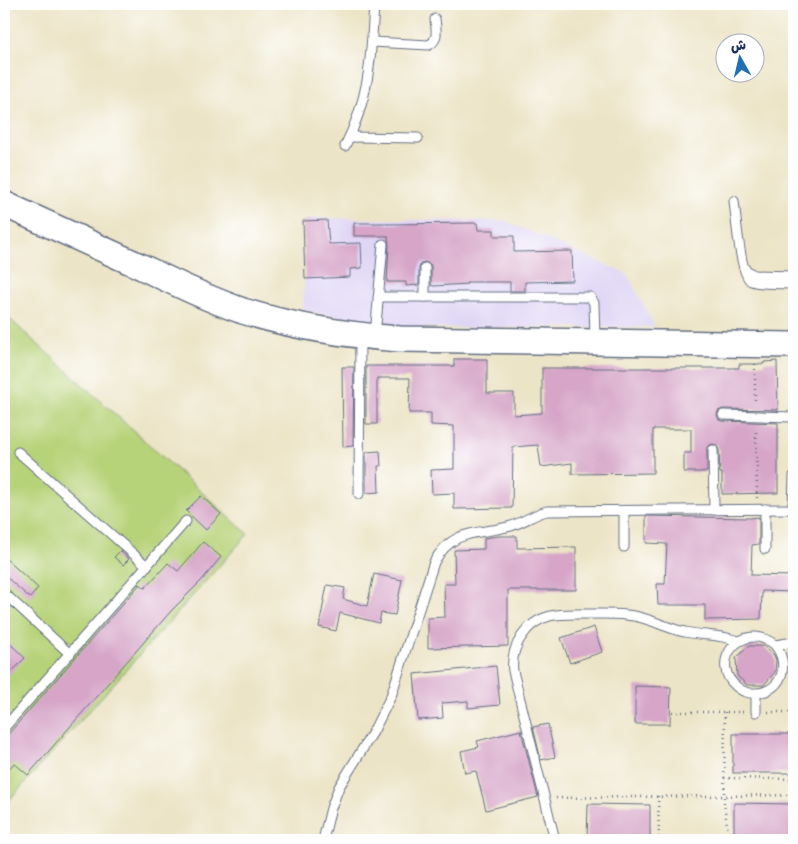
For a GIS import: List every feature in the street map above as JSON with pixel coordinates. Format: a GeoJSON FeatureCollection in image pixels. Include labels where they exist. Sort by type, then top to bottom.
{"type":"FeatureCollection","features":[{"type":"Feature","properties":{"kind":"street"},"geometry":{"type":"LineString","coordinates":[[4,204],[205,296],[281,322],[320,330],[367,337],[400,339],[794,346]]}},
{"type":"Feature","properties":{"kind":"lane"},"geometry":{"type":"LineString","coordinates":[[345,146],[350,137],[366,90],[372,42],[374,4]]}},
{"type":"Feature","properties":{"kind":"lane"},"geometry":{"type":"LineString","coordinates":[[372,42],[432,44],[436,38],[435,19]]}},
{"type":"Feature","properties":{"kind":"lane"},"geometry":{"type":"LineString","coordinates":[[350,137],[418,138]]}},
{"type":"Feature","properties":{"kind":"lane"},"geometry":{"type":"LineString","coordinates":[[734,201],[742,265],[747,277],[754,282],[794,284]]}},
{"type":"Feature","properties":{"kind":"lane"},"geometry":{"type":"LineString","coordinates":[[359,494],[367,337],[378,297],[383,244]]}},
{"type":"Feature","properties":{"kind":"lane"},"geometry":{"type":"LineString","coordinates":[[742,265],[755,275],[794,276]]}},
{"type":"Feature","properties":{"kind":"lane"},"geometry":{"type":"LineString","coordinates":[[425,268],[425,297]]}},
{"type":"Feature","properties":{"kind":"lane"},"geometry":{"type":"LineString","coordinates":[[378,297],[590,297],[595,306],[594,342]]}},
{"type":"Feature","properties":{"kind":"lane"},"geometry":{"type":"LineString","coordinates":[[723,415],[794,417]]}},
{"type":"Feature","properties":{"kind":"lane"},"geometry":{"type":"LineString","coordinates":[[713,450],[714,510]]}},
{"type":"Feature","properties":{"kind":"lane"},"geometry":{"type":"LineString","coordinates":[[18,452],[147,566]]}},
{"type":"Feature","properties":{"kind":"lane"},"geometry":{"type":"LineString","coordinates":[[323,840],[331,808],[339,787],[373,732],[392,696],[434,562],[444,546],[460,536],[512,526],[547,511],[794,509],[794,476]]}},
{"type":"Feature","properties":{"kind":"lane"},"geometry":{"type":"LineString","coordinates":[[765,509],[765,549]]}},
{"type":"Feature","properties":{"kind":"lane"},"geometry":{"type":"LineString","coordinates":[[624,511],[624,547]]}},
{"type":"Feature","properties":{"kind":"lane"},"geometry":{"type":"LineString","coordinates":[[4,728],[186,521]]}},
{"type":"Feature","properties":{"kind":"lane"},"geometry":{"type":"LineString","coordinates":[[4,592],[70,654]]}},
{"type":"Feature","properties":{"kind":"lane"},"geometry":{"type":"LineString","coordinates":[[555,840],[512,671],[512,662],[518,642],[530,626],[544,618],[559,614],[618,614],[636,616],[682,632],[719,635],[738,641]]}},
{"type":"Feature","properties":{"kind":"lane"},"geometry":{"type":"LineString","coordinates":[[753,636],[769,640],[775,645],[783,659],[783,667],[781,675],[771,688],[756,693],[740,689],[734,684],[726,670],[728,654],[738,641],[753,636]]}},
{"type":"Feature","properties":{"kind":"lane"},"geometry":{"type":"LineString","coordinates":[[775,645],[794,642]]}},
{"type":"Feature","properties":{"kind":"lane"},"geometry":{"type":"LineString","coordinates":[[756,693],[756,712]]}},
{"type":"Feature","properties":{"kind":"path"},"geometry":{"type":"LineString","coordinates":[[672,712],[794,712]]}},
{"type":"Feature","properties":{"kind":"path"},"geometry":{"type":"LineString","coordinates":[[725,712],[724,795],[730,840]]}},
{"type":"Feature","properties":{"kind":"path"},"geometry":{"type":"LineString","coordinates":[[724,778],[794,779]]}},
{"type":"Feature","properties":{"kind":"path"},"geometry":{"type":"LineString","coordinates":[[544,798],[794,795]]}},
{"type":"Feature","properties":{"kind":"path"},"geometry":{"type":"LineString","coordinates":[[658,796],[659,840]]}},
{"type":"Feature","properties":{"kind":"shaded area"},"geometry":{"type":"Polygon","coordinates":[[[794,52],[794,331],[790,332],[794,52]]]}},
{"type":"Feature","properties":{"kind":"shaded area"},"geometry":{"type":"Polygon","coordinates":[[[307,218],[505,221],[627,274],[655,327],[408,328],[303,311],[307,218]]]}},
{"type":"Feature","properties":{"kind":"green space"},"geometry":{"type":"Polygon","coordinates":[[[4,314],[248,534],[4,806],[4,314]]]}},
{"type":"Feature","properties":{"kind":"building"},"geometry":{"type":"Polygon","coordinates":[[[327,220],[329,244],[361,243],[362,268],[350,269],[350,277],[305,279],[303,221],[327,220]]]}},
{"type":"Feature","properties":{"kind":"building"},"geometry":{"type":"Polygon","coordinates":[[[354,223],[477,223],[478,230],[494,230],[494,236],[514,236],[514,252],[572,251],[573,281],[525,282],[525,291],[510,291],[510,282],[467,282],[467,284],[434,286],[431,285],[431,265],[425,262],[421,263],[419,268],[419,285],[406,286],[406,282],[387,282],[388,236],[354,236],[354,223]]]}},
{"type":"Feature","properties":{"kind":"building"},"geometry":{"type":"Polygon","coordinates":[[[454,359],[487,359],[487,393],[514,393],[514,415],[542,413],[542,368],[739,368],[739,364],[764,364],[764,362],[777,361],[778,410],[723,409],[718,411],[717,415],[719,420],[723,421],[778,423],[778,493],[722,494],[722,473],[720,473],[719,450],[716,445],[712,444],[707,447],[707,472],[684,472],[684,453],[691,453],[691,429],[653,429],[653,473],[572,474],[572,463],[541,467],[538,445],[513,447],[512,508],[454,509],[454,493],[432,494],[431,470],[454,469],[454,426],[431,425],[431,413],[409,413],[410,378],[377,378],[377,424],[366,424],[366,366],[454,366],[454,359]]]}},
{"type":"Feature","properties":{"kind":"building"},"geometry":{"type":"Polygon","coordinates":[[[342,367],[354,367],[353,446],[343,447],[342,367]]]}},
{"type":"Feature","properties":{"kind":"building"},"geometry":{"type":"Polygon","coordinates":[[[380,451],[381,466],[378,466],[379,492],[366,493],[366,452],[380,451]]]}},
{"type":"Feature","properties":{"kind":"building"},"geometry":{"type":"Polygon","coordinates":[[[201,496],[221,514],[206,530],[186,511],[201,496]]]}},
{"type":"Feature","properties":{"kind":"building"},"geometry":{"type":"Polygon","coordinates":[[[646,516],[759,517],[759,544],[752,545],[751,575],[794,576],[794,592],[762,591],[761,619],[705,620],[705,605],[658,605],[657,584],[665,584],[667,544],[646,543],[646,516]]]}},
{"type":"Feature","properties":{"kind":"building"},"geometry":{"type":"Polygon","coordinates":[[[517,536],[517,548],[576,547],[576,590],[508,590],[508,646],[428,648],[428,618],[445,617],[444,584],[455,584],[454,550],[484,549],[484,538],[517,536]]]}},
{"type":"Feature","properties":{"kind":"building"},"geometry":{"type":"Polygon","coordinates":[[[203,542],[221,557],[202,580],[171,611],[28,775],[14,763],[4,775],[4,739],[140,584],[145,588],[168,563],[178,571],[203,542]]]}},
{"type":"Feature","properties":{"kind":"building"},"geometry":{"type":"Polygon","coordinates":[[[120,551],[129,559],[123,565],[114,557],[120,551]]]}},
{"type":"Feature","properties":{"kind":"building"},"geometry":{"type":"Polygon","coordinates":[[[4,557],[38,588],[30,598],[4,575],[4,557]]]}},
{"type":"Feature","properties":{"kind":"building"},"geometry":{"type":"Polygon","coordinates":[[[374,574],[402,580],[395,615],[381,613],[379,623],[340,613],[336,631],[319,627],[327,585],[345,588],[343,599],[367,606],[374,574]]]}},
{"type":"Feature","properties":{"kind":"building"},"geometry":{"type":"Polygon","coordinates":[[[594,627],[602,652],[570,663],[561,638],[594,627]]]}},
{"type":"Feature","properties":{"kind":"building"},"geometry":{"type":"Polygon","coordinates":[[[4,638],[25,658],[4,680],[4,638]]]}},
{"type":"Feature","properties":{"kind":"building"},"geometry":{"type":"Polygon","coordinates":[[[749,646],[763,646],[774,655],[776,660],[775,672],[764,685],[747,685],[737,676],[736,658],[749,646]]]}},
{"type":"Feature","properties":{"kind":"building"},"geometry":{"type":"Polygon","coordinates":[[[496,666],[500,705],[468,708],[468,701],[442,703],[443,718],[418,720],[414,674],[496,666]]]}},
{"type":"Feature","properties":{"kind":"building"},"geometry":{"type":"Polygon","coordinates":[[[635,686],[671,687],[670,724],[635,724],[635,686]]]}},
{"type":"Feature","properties":{"kind":"building"},"geometry":{"type":"Polygon","coordinates":[[[548,724],[555,757],[541,760],[533,727],[548,724]]]}},
{"type":"Feature","properties":{"kind":"building"},"geometry":{"type":"Polygon","coordinates":[[[521,730],[538,797],[486,810],[476,771],[465,773],[461,751],[479,747],[477,741],[521,730]]]}},
{"type":"Feature","properties":{"kind":"building"},"geometry":{"type":"Polygon","coordinates":[[[733,734],[794,734],[794,773],[733,773],[733,734]]]}},
{"type":"Feature","properties":{"kind":"building"},"geometry":{"type":"Polygon","coordinates":[[[734,803],[794,804],[794,840],[734,840],[734,803]]]}},
{"type":"Feature","properties":{"kind":"building"},"geometry":{"type":"Polygon","coordinates":[[[588,804],[650,805],[650,840],[587,840],[588,804]]]}}]}
